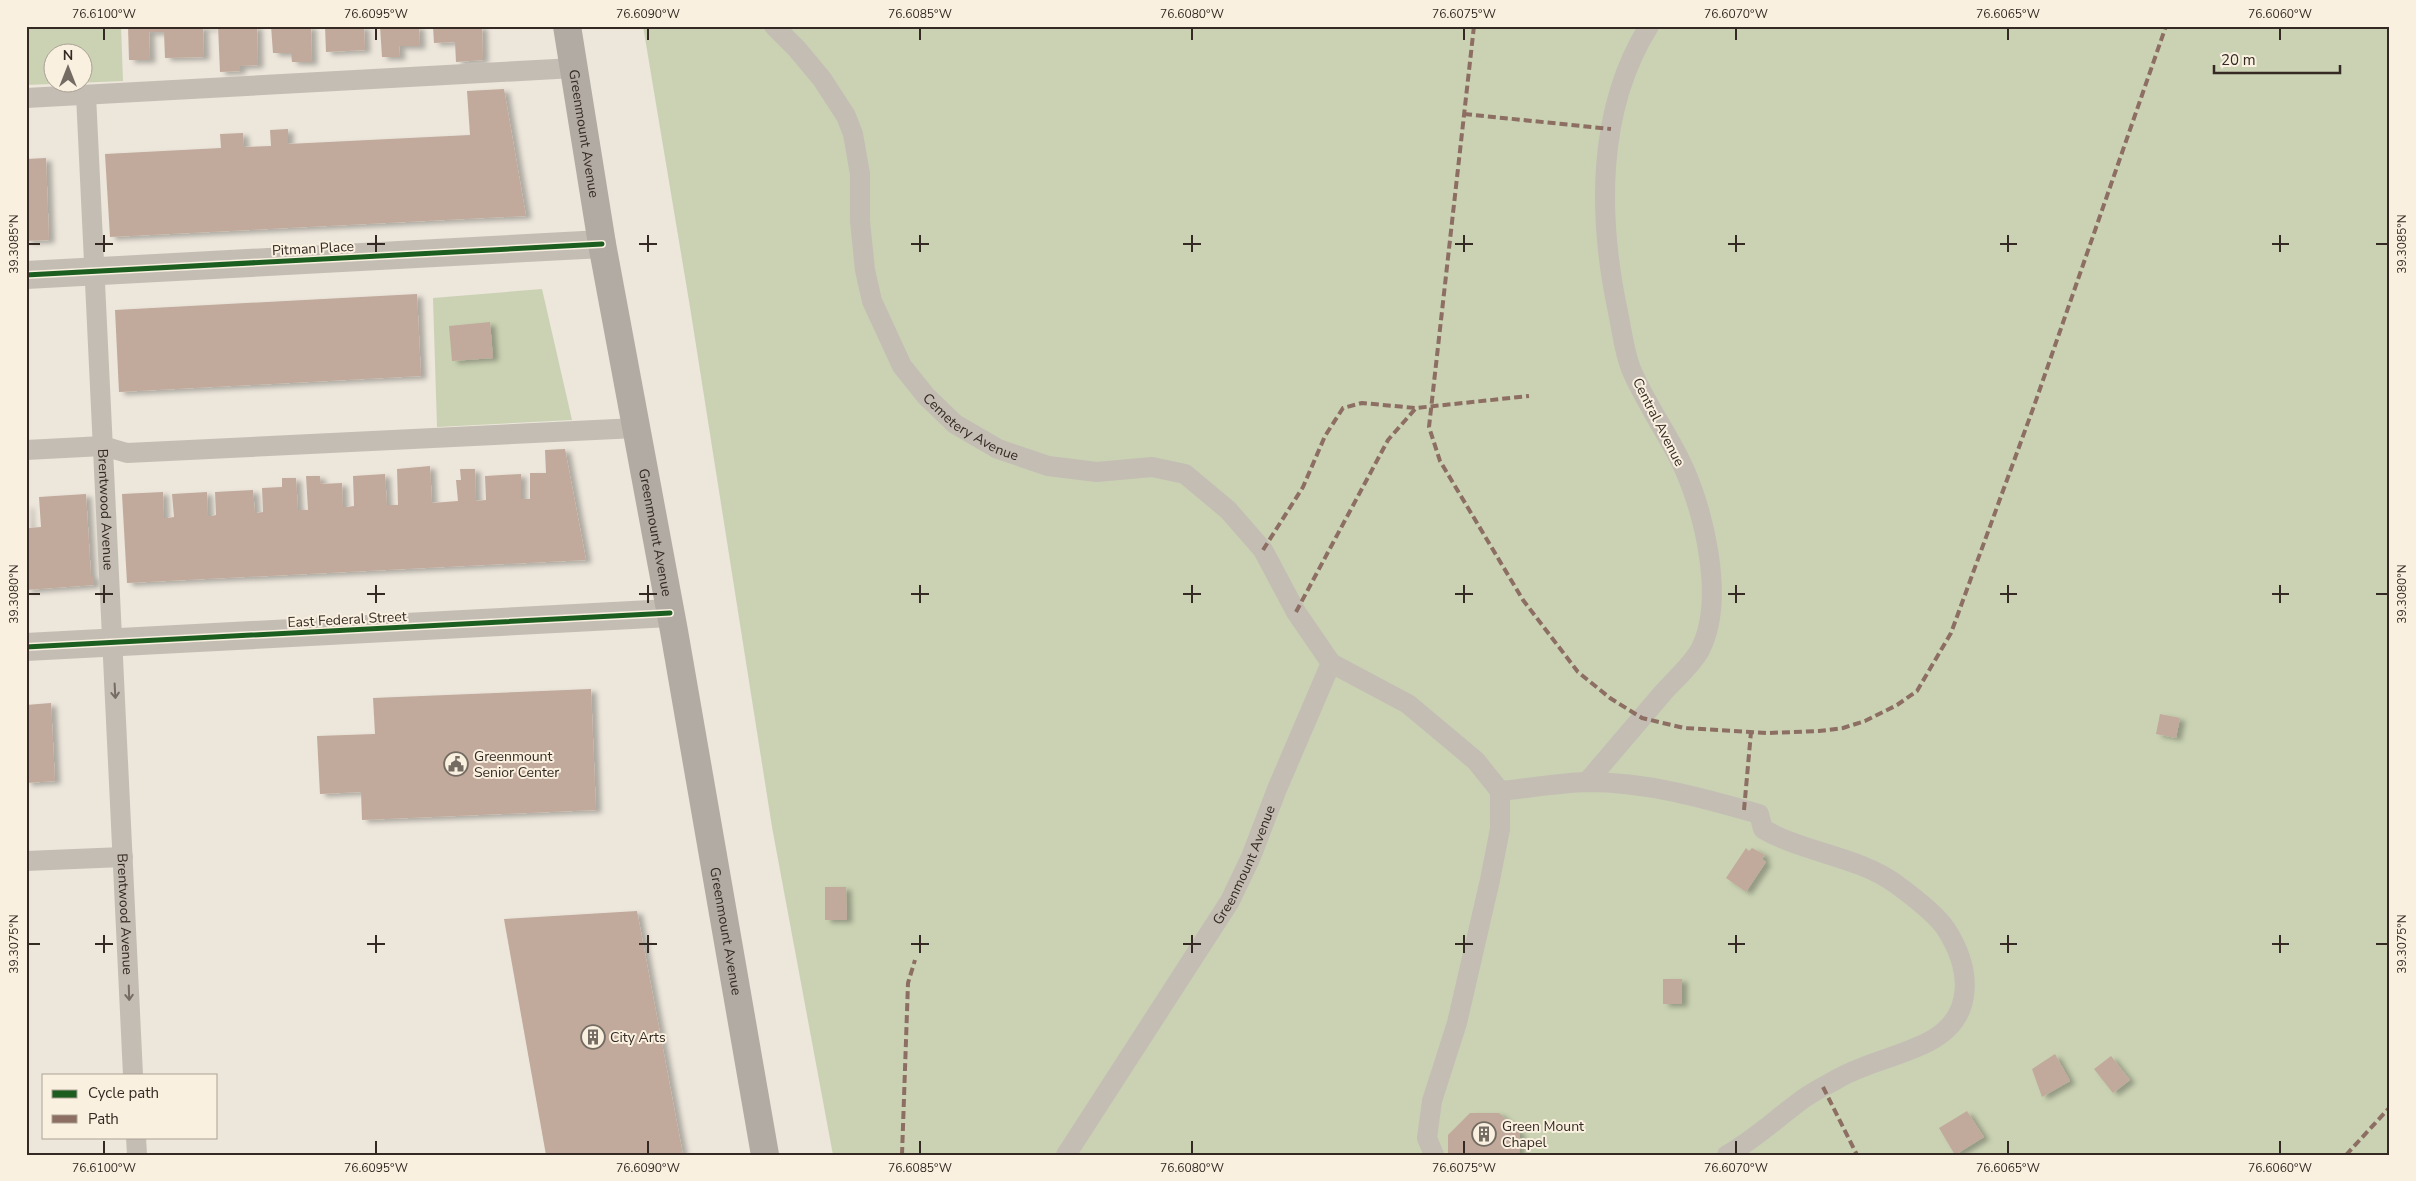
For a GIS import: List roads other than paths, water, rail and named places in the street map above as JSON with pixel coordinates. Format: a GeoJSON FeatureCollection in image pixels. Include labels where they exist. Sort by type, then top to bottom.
{"type":"FeatureCollection","features":[{"type":"Feature","properties":{"kind":"main road","name":"Greenmount Avenue"},"geometry":{"type":"LineString","coordinates":[[567,26],[602,244],[670,613],[765,1155]]}},
{"type":"Feature","properties":{"kind":"street","name":"Pitman Place"},"geometry":{"type":"LineString","coordinates":[[26,275],[602,244]]}},
{"type":"Feature","properties":{"kind":"street","name":"East Federal Street"},"geometry":{"type":"LineString","coordinates":[[26,647],[670,613]]}},
{"type":"Feature","properties":{"kind":"lane","name":"Cemetery Avenue"},"geometry":{"type":"LineString","coordinates":[[774,26],[797,49],[822,79],[846,116],[853,134],[859,165],[860,221],[865,270],[872,301],[902,366],[926,396],[955,424],[998,449],[1048,466],[1098,472],[1152,467],[1185,474],[1228,510],[1263,550],[1296,612],[1332,663]]}},
{"type":"Feature","properties":{"kind":"lane","name":"Central Avenue"},"geometry":{"type":"LineString","coordinates":[[1587,782],[1700,650],[1711,607],[1707,544],[1698,509],[1681,462],[1632,370],[1611,275],[1606,215],[1606,173],[1611,129],[1616,99],[1625,70],[1649,26]]}},
{"type":"Feature","properties":{"kind":"lane"},"geometry":{"type":"LineString","coordinates":[[26,98],[574,68]]}},
{"type":"Feature","properties":{"kind":"lane","name":"Brentwood Avenue"},"geometry":{"type":"LineString","coordinates":[[86,95],[133,1074]]}},
{"type":"Feature","properties":{"kind":"lane"},"geometry":{"type":"LineString","coordinates":[[26,450],[103,446],[127,453],[636,428]]}},
{"type":"Feature","properties":{"kind":"lane"},"geometry":{"type":"LineString","coordinates":[[1332,663],[1408,704],[1476,761],[1500,791],[1500,829],[1490,880],[1457,1023],[1432,1101],[1427,1138],[1434,1155]]}},
{"type":"Feature","properties":{"kind":"lane","name":"Greenmount Avenue"},"geometry":{"type":"LineString","coordinates":[[1066,1155],[1230,902],[1252,857],[1277,789],[1332,663]]}},
{"type":"Feature","properties":{"kind":"lane"},"geometry":{"type":"LineString","coordinates":[[1500,791],[1587,782],[1645,786],[1705,798],[1759,814],[1763,829],[1779,838],[1832,856],[1894,882],[1946,928],[1957,950],[1965,974],[1966,990],[1961,1009],[1950,1028],[1930,1041],[1842,1076],[1803,1099],[1748,1142],[1727,1155]]}},
{"type":"Feature","properties":{"kind":"lane"},"geometry":{"type":"LineString","coordinates":[[26,861],[124,857]]}},
{"type":"Feature","properties":{"kind":"lane"},"geometry":{"type":"LineString","coordinates":[[136,1138],[137,1155]]}},
{"type":"Feature","properties":{"kind":"place","name":"Greenmount Senior Center"},"geometry":{"type":"Point","coordinates":[456,764]}},
{"type":"Feature","properties":{"kind":"place","name":"City Arts"},"geometry":{"type":"Point","coordinates":[593,1037]}},
{"type":"Feature","properties":{"kind":"place","name":"Green Mount Chapel"},"geometry":{"type":"Point","coordinates":[1484,1134]}}]}
